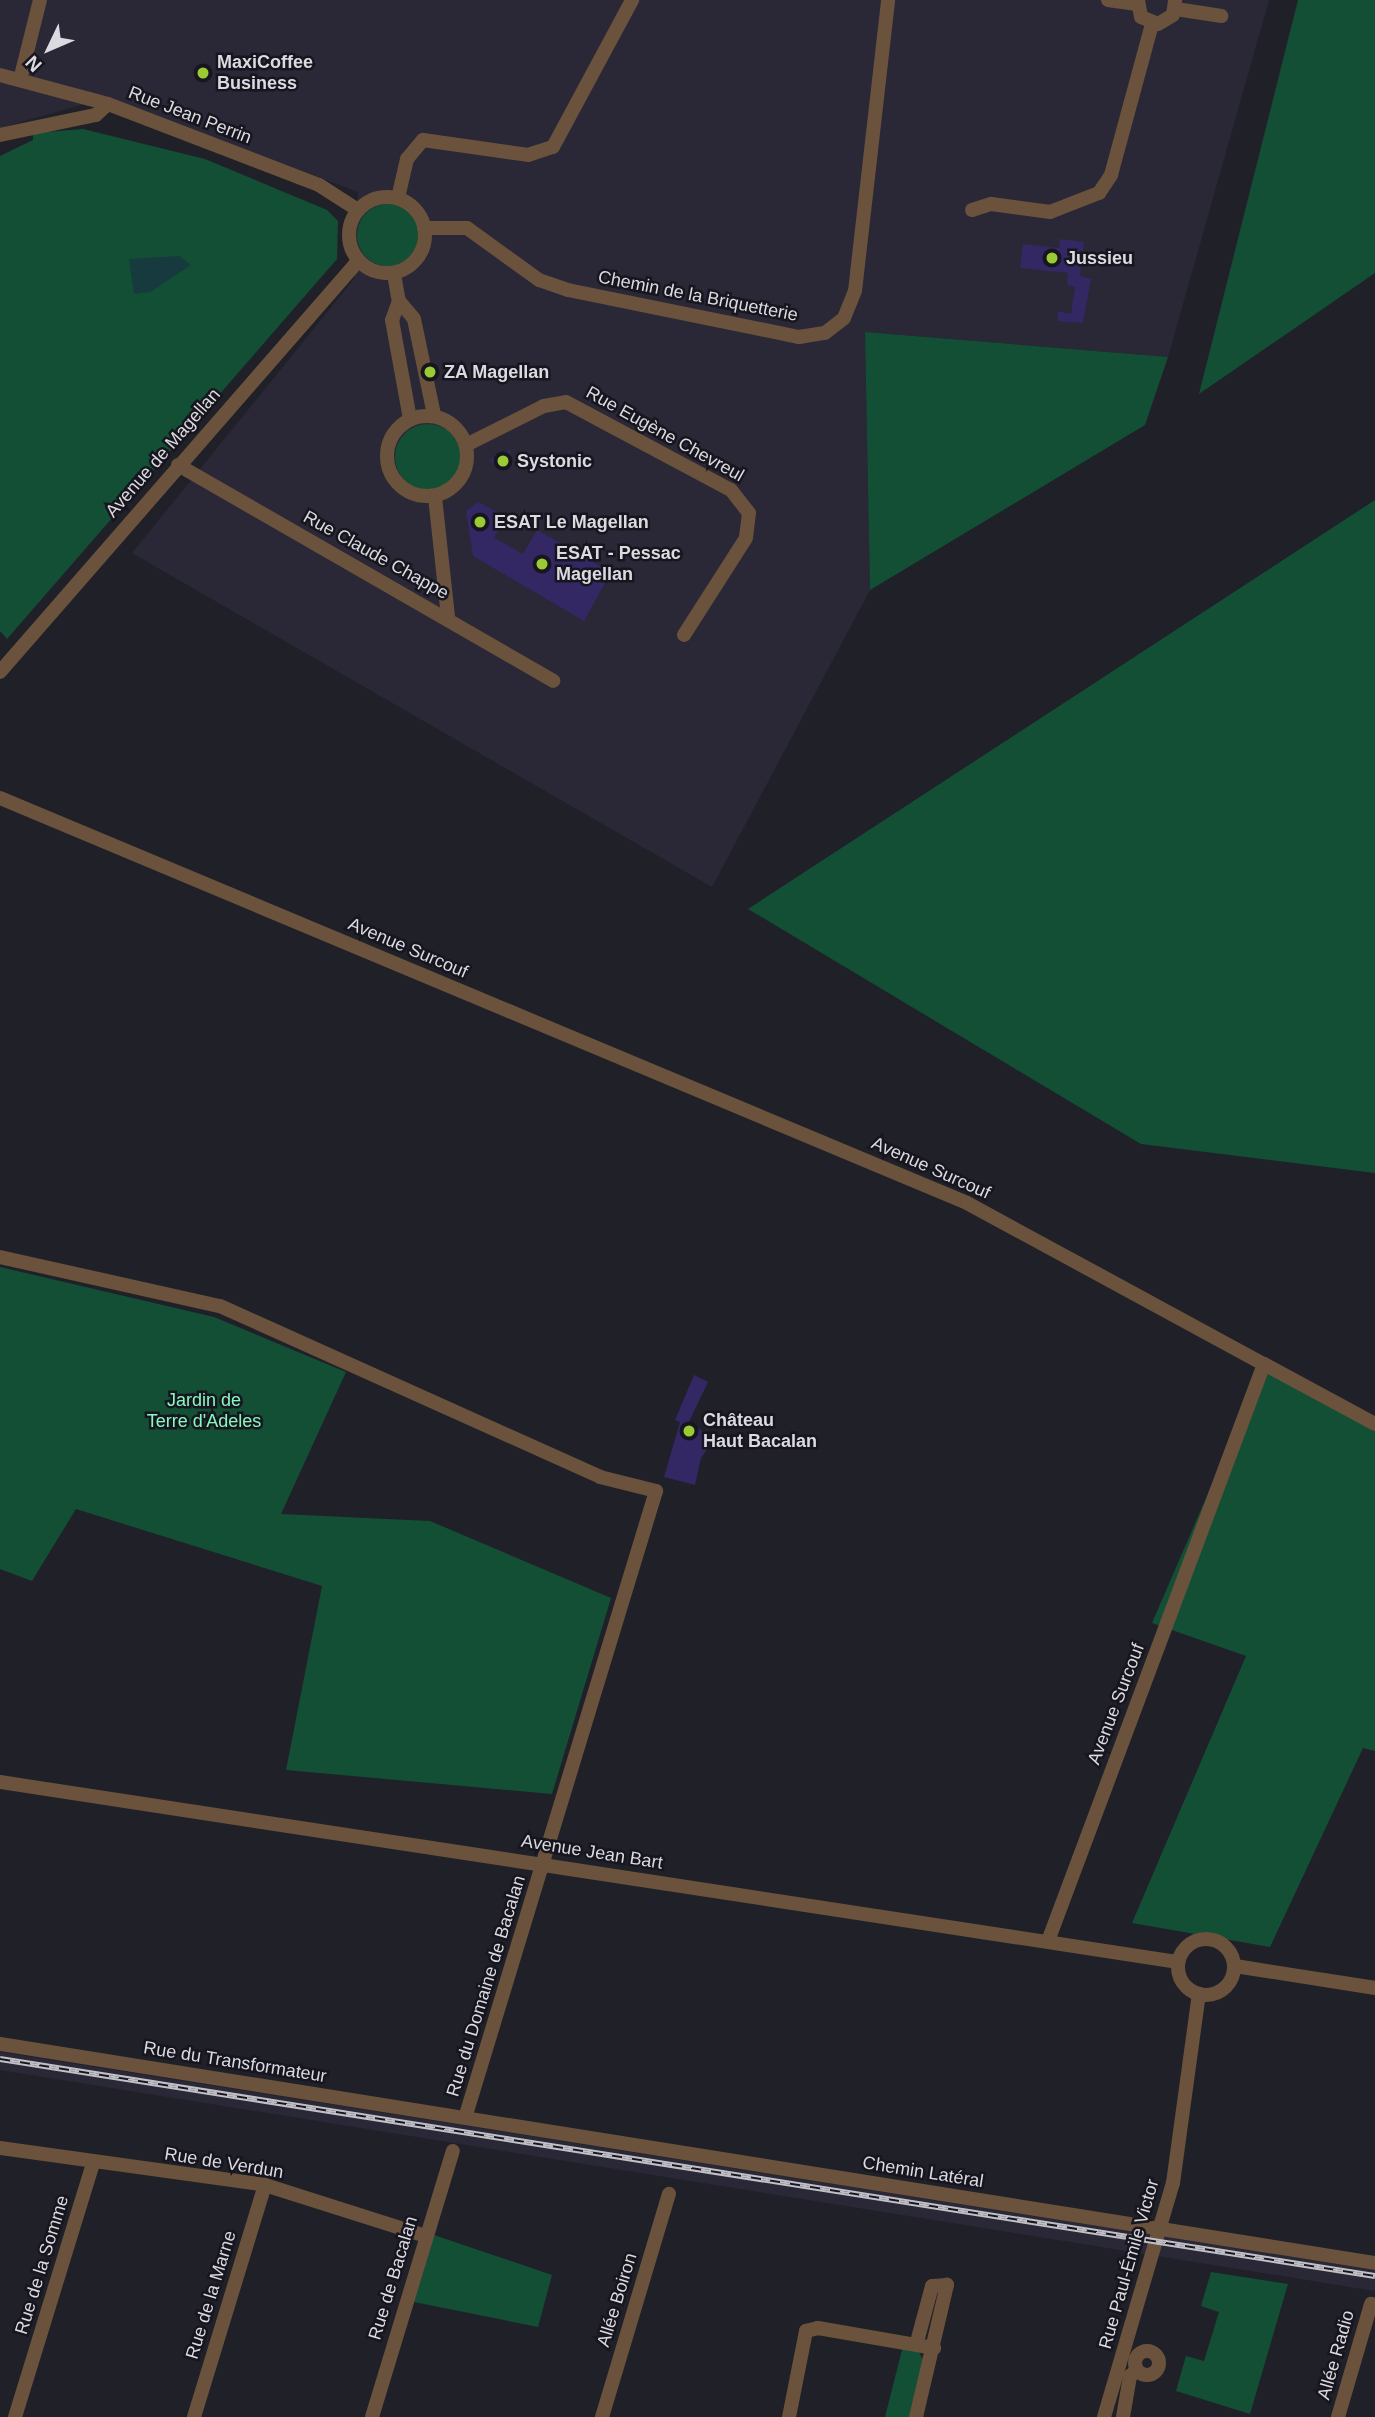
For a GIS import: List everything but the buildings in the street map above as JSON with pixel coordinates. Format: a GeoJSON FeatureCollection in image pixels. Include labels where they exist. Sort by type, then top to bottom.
{"type":"FeatureCollection","features":[{"type":"Feature","properties":{"kind":"street"},"geometry":{"type":"LineString","coordinates":[[20,80],[40,0]]}},
{"type":"Feature","properties":{"kind":"street"},"geometry":{"type":"LineString","coordinates":[[398,198],[407,159],[423,140],[528,155],[553,147],[632,0]]}},
{"type":"Feature","properties":{"kind":"street","name":"Chemin de la Briquetterie"},"geometry":{"type":"LineString","coordinates":[[424,228],[467,228],[539,279],[568,290],[799,337],[825,333],[844,318],[855,290],[889,19],[888,0]]}},
{"type":"Feature","properties":{"kind":"street","name":"Chemin de la Briquetterie"},"geometry":{"type":"LineString","coordinates":[[889,19],[896,0]]}},
{"type":"Feature","properties":{"kind":"street"},"geometry":{"type":"LineString","coordinates":[[972,210],[990,204],[1050,212],[1099,193],[1111,176],[1152,24],[1137,2],[1108,0]]}},
{"type":"Feature","properties":{"kind":"street"},"geometry":{"type":"LineString","coordinates":[[1152,24],[1169,20],[1175,4],[1221,16]]}},
{"type":"Feature","properties":{"kind":"street","name":"Rue Jean Perrin"},"geometry":{"type":"LineString","coordinates":[[0,75],[108,104],[319,185],[358,210]]}},
{"type":"Feature","properties":{"kind":"street"},"geometry":{"type":"LineString","coordinates":[[0,135],[96,115],[108,104]]}},
{"type":"Feature","properties":{"kind":"street"},"geometry":{"type":"LineString","coordinates":[[398,198],[421,216],[424,228],[422,253],[394,274],[374,272],[358,261],[349,244],[358,210],[371,200],[398,198]]}},
{"type":"Feature","properties":{"kind":"street","name":"Avenue de Magellan"},"geometry":{"type":"LineString","coordinates":[[0,672],[358,261]]}},
{"type":"Feature","properties":{"kind":"street"},"geometry":{"type":"LineString","coordinates":[[394,274],[399,301],[414,319],[434,415]]}},
{"type":"Feature","properties":{"kind":"street"},"geometry":{"type":"LineString","coordinates":[[399,301],[392,320],[410,419]]}},
{"type":"Feature","properties":{"kind":"street","name":"Rue Eugène Chevreul"},"geometry":{"type":"LineString","coordinates":[[466,445],[544,406],[566,402],[731,490],[749,513],[746,538],[684,635]]}},
{"type":"Feature","properties":{"kind":"street"},"geometry":{"type":"LineString","coordinates":[[434,415],[457,430],[466,445],[467,465],[457,483],[435,496],[413,494],[387,464],[388,444],[410,419],[434,415]]}},
{"type":"Feature","properties":{"kind":"street","name":"Rue Claude Chappe"},"geometry":{"type":"LineString","coordinates":[[178,465],[448,617],[552,681]]}},
{"type":"Feature","properties":{"kind":"street"},"geometry":{"type":"LineString","coordinates":[[435,496],[448,617]]}},
{"type":"Feature","properties":{"kind":"street","name":"Avenue Surcouf"},"geometry":{"type":"LineString","coordinates":[[0,798],[967,1203],[1264,1364],[1048,1941]]}},
{"type":"Feature","properties":{"kind":"street","name":"Rue du Domaine de Bacalan"},"geometry":{"type":"LineString","coordinates":[[0,1257],[220,1306],[600,1477],[656,1491],[465,2118]]}},
{"type":"Feature","properties":{"kind":"street"},"geometry":{"type":"LineString","coordinates":[[1264,1364],[1375,1424]]}},
{"type":"Feature","properties":{"kind":"street","name":"Avenue Jean Bart"},"geometry":{"type":"LineString","coordinates":[[0,1782],[1178,1962]]}},
{"type":"Feature","properties":{"kind":"street"},"geometry":{"type":"LineString","coordinates":[[1213,1939],[1228,1949],[1234,1966],[1224,1989],[1199,1994],[1185,1985],[1178,1962],[1187,1946],[1213,1939]]}},
{"type":"Feature","properties":{"kind":"street"},"geometry":{"type":"LineString","coordinates":[[1234,1966],[1375,1989]]}},
{"type":"Feature","properties":{"kind":"street","name":"Rue Paul-Émile Victor"},"geometry":{"type":"LineString","coordinates":[[1104,2417],[1173,2183],[1199,1994]]}},
{"type":"Feature","properties":{"kind":"street","name":"Rue du Transformateur"},"geometry":{"type":"LineString","coordinates":[[0,2044],[465,2118]]}},
{"type":"Feature","properties":{"kind":"street","name":"Chemin Latéral"},"geometry":{"type":"LineString","coordinates":[[465,2118],[1375,2263]]}},
{"type":"Feature","properties":{"kind":"street","name":"Rue de Verdun"},"geometry":{"type":"LineString","coordinates":[[0,2148],[93,2164],[265,2185],[426,2236]]}},
{"type":"Feature","properties":{"kind":"street","name":"Rue de Bacalan"},"geometry":{"type":"LineString","coordinates":[[372,2417],[453,2151]]}},
{"type":"Feature","properties":{"kind":"street","name":"Rue de la Somme"},"geometry":{"type":"LineString","coordinates":[[15,2417],[93,2164]]}},
{"type":"Feature","properties":{"kind":"street","name":"Rue de la Marne"},"geometry":{"type":"LineString","coordinates":[[194,2417],[265,2185]]}},
{"type":"Feature","properties":{"kind":"street","name":"Allée Boiron"},"geometry":{"type":"LineString","coordinates":[[602,2417],[669,2194]]}},
{"type":"Feature","properties":{"kind":"street"},"geometry":{"type":"LineString","coordinates":[[916,2417],[949,2292],[940,2283],[932,2286],[917,2342]]}},
{"type":"Feature","properties":{"kind":"street","name":"Allée Radio"},"geometry":{"type":"LineString","coordinates":[[1338,2417],[1371,2304]]}},
{"type":"Feature","properties":{"kind":"street"},"geometry":{"type":"LineString","coordinates":[[789,2417],[806,2331],[917,2342],[934,2348]]}},
{"type":"Feature","properties":{"kind":"street"},"geometry":{"type":"LineString","coordinates":[[1123,2417],[1130,2376],[1138,2371]]}},
{"type":"Feature","properties":{"kind":"shaded area"},"geometry":{"type":"Polygon","coordinates":[[[0,0],[1269,0],[1168,357],[865,332],[870,590],[712,887],[132,553],[354,279],[358,192],[130,106],[81,105],[0,128],[0,0]]]}},
{"type":"Feature","properties":{"kind":"shaded area"},"geometry":{"type":"Polygon","coordinates":[[[179,256],[191,265],[150,292],[134,294],[129,259],[179,256]]]}},
{"type":"Feature","properties":{"kind":"shaded area"},"geometry":{"type":"Polygon","coordinates":[[[0,2052],[1375,2270],[1375,2291],[0,2070],[0,2052]]]}},
{"type":"Feature","properties":{"kind":"green space"},"geometry":{"type":"Polygon","coordinates":[[[1298,0],[1375,0],[1375,273],[1199,394],[1298,0]]]}},
{"type":"Feature","properties":{"kind":"green space"},"geometry":{"type":"Polygon","coordinates":[[[83,129],[205,159],[327,210],[338,221],[337,259],[7,639],[0,631],[0,156],[33,140],[33,133],[83,129]]]}},
{"type":"Feature","properties":{"kind":"green space"},"geometry":{"type":"Polygon","coordinates":[[[388,204],[410,213],[419,235],[410,257],[388,266],[366,257],[357,235],[366,213],[388,204]]]}},
{"type":"Feature","properties":{"kind":"green space"},"geometry":{"type":"Polygon","coordinates":[[[865,332],[1168,357],[1145,425],[870,590],[865,332]]]}},
{"type":"Feature","properties":{"kind":"green space"},"geometry":{"type":"Polygon","coordinates":[[[421,424],[435,424],[447,429],[456,438],[461,457],[459,470],[452,481],[435,490],[421,490],[409,485],[400,476],[395,464],[395,450],[400,438],[409,429],[421,424]]]}},
{"type":"Feature","properties":{"kind":"green space"},"geometry":{"type":"Polygon","coordinates":[[[1375,500],[1375,1173],[1141,1144],[748,909],[1375,500]]]}},
{"type":"Feature","properties":{"kind":"green space","name":"Jardin de Terre d'Adeles"},"geometry":{"type":"Polygon","coordinates":[[[0,1267],[214,1317],[346,1372],[281,1514],[430,1521],[611,1598],[552,1794],[286,1770],[322,1586],[76,1509],[32,1581],[0,1569],[0,1267]]]}},
{"type":"Feature","properties":{"kind":"green space"},"geometry":{"type":"Polygon","coordinates":[[[1264,1364],[1375,1424],[1375,1751],[1363,1748],[1270,1947],[1132,1923],[1246,1656],[1152,1623],[1264,1364]]]}},
{"type":"Feature","properties":{"kind":"green space"},"geometry":{"type":"Polygon","coordinates":[[[434,2235],[552,2275],[538,2327],[414,2302],[434,2235]]]}},
{"type":"Feature","properties":{"kind":"green space"},"geometry":{"type":"Polygon","coordinates":[[[1211,2272],[1288,2284],[1250,2414],[1176,2391],[1186,2356],[1204,2361],[1219,2312],[1201,2306],[1211,2272]]]}},
{"type":"Feature","properties":{"kind":"green space"},"geometry":{"type":"Polygon","coordinates":[[[903,2346],[918,2350],[924,2362],[911,2417],[885,2417],[903,2346]]]}},
{"type":"Feature","properties":{"kind":"railway"},"geometry":{"type":"LineString","coordinates":[[0,2059],[1375,2276]]}},
{"type":"Feature","properties":{"kind":"place","name":"MaxiCoffee Business"},"geometry":{"type":"Point","coordinates":[203,73]}},
{"type":"Feature","properties":{"kind":"place","name":"Jussieu"},"geometry":{"type":"Point","coordinates":[1052,258]}},
{"type":"Feature","properties":{"kind":"place","name":"ZA Magellan"},"geometry":{"type":"Point","coordinates":[430,372]}},
{"type":"Feature","properties":{"kind":"place","name":"Systonic"},"geometry":{"type":"Point","coordinates":[503,461]}},
{"type":"Feature","properties":{"kind":"place","name":"ESAT Le Magellan"},"geometry":{"type":"Point","coordinates":[480,522]}},
{"type":"Feature","properties":{"kind":"place","name":"ESAT - Pessac Magellan"},"geometry":{"type":"Point","coordinates":[542,564]}},
{"type":"Feature","properties":{"kind":"place","name":"Château Haut Bacalan"},"geometry":{"type":"Point","coordinates":[689,1431]}}]}
